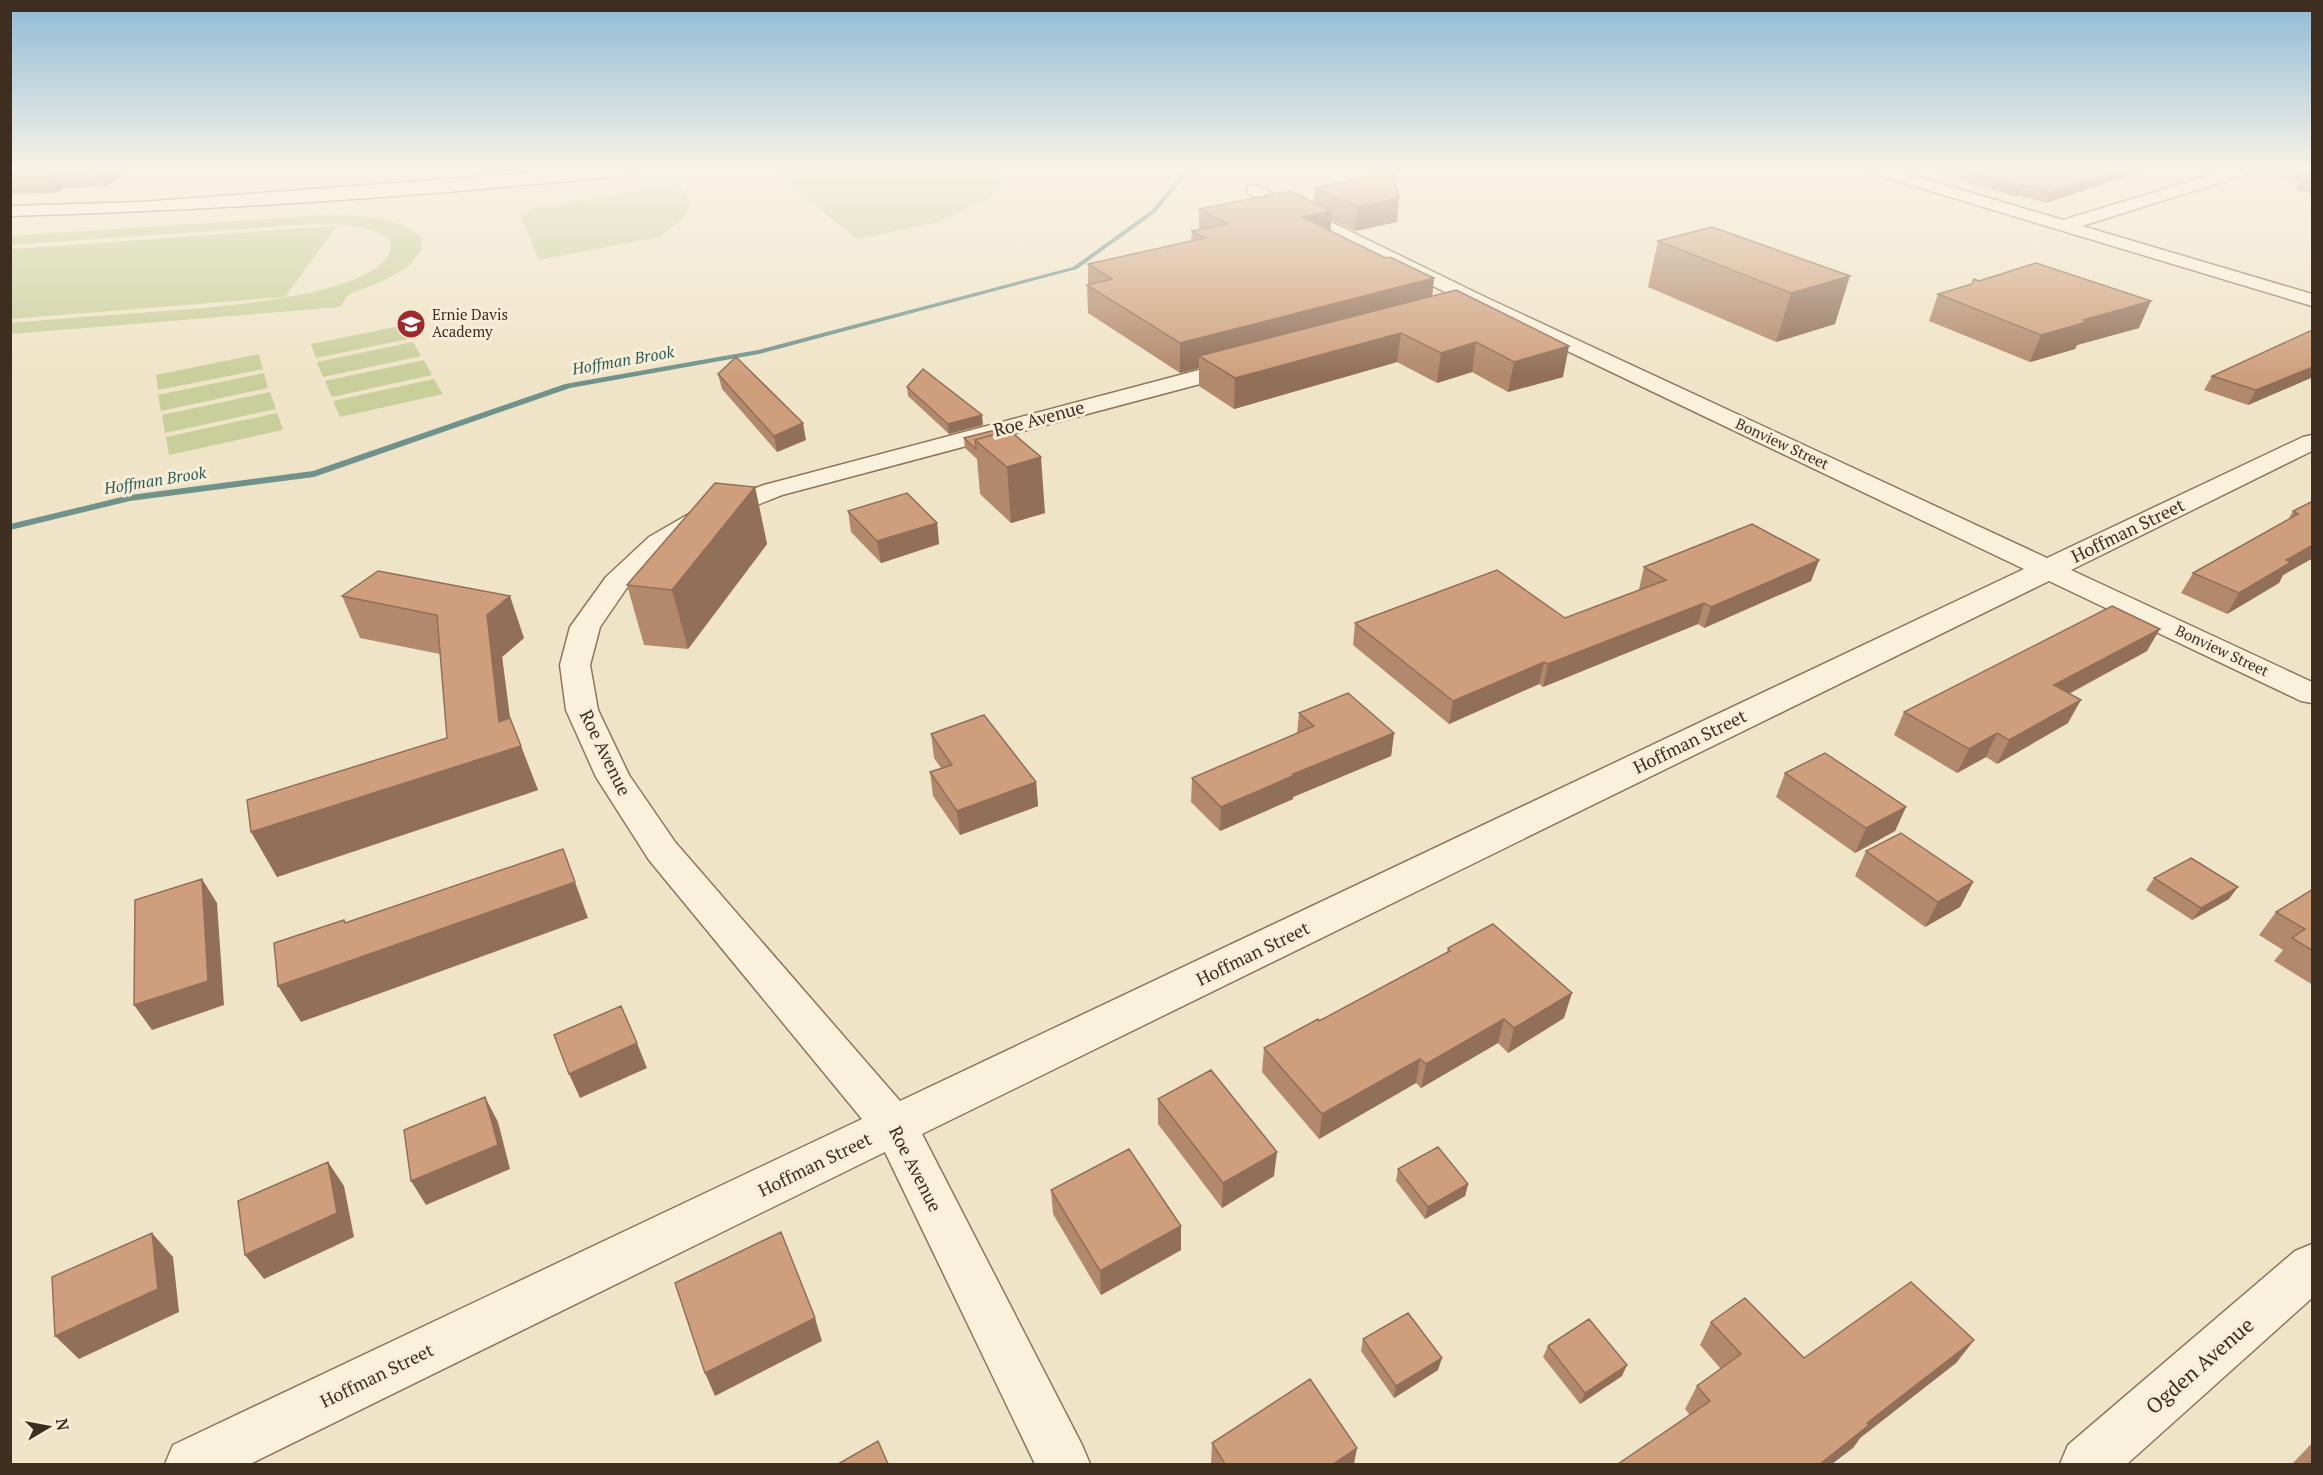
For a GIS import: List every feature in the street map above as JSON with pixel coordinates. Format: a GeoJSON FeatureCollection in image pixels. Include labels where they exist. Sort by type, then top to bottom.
{"type":"FeatureCollection","features":[{"type":"Feature","properties":{"kind":"street","name":"Bonview Street"},"geometry":{"type":"LineString","coordinates":[[1349,237],[1480,302],[2313,694]]}},
{"type":"Feature","properties":{"kind":"street"},"geometry":{"type":"LineString","coordinates":[[2100,237],[2313,300]]}},
{"type":"Feature","properties":{"kind":"street"},"geometry":{"type":"LineString","coordinates":[[1438,313],[1480,302]]}},
{"type":"Feature","properties":{"kind":"street","name":"Roe Avenue"},"geometry":{"type":"LineString","coordinates":[[1063,1464],[895,1126],[662,851],[613,777],[582,710],[575,665],[585,627],[616,583],[659,543],[703,517],[741,501],[784,487],[1266,359]]}},
{"type":"Feature","properties":{"kind":"street","name":"Hoffman Street"},"geometry":{"type":"LineString","coordinates":[[192,1464],[2313,442]]}},
{"type":"Feature","properties":{"kind":"street","name":"Ogden Avenue"},"geometry":{"type":"LineString","coordinates":[[2087,1464],[2313,1267]]}},
{"type":"Feature","properties":{"kind":"green space"},"geometry":{"type":"Polygon","coordinates":[[[11,237],[128,237],[11,245],[11,237]]]}},
{"type":"Feature","properties":{"kind":"green space"},"geometry":{"type":"Polygon","coordinates":[[[183,237],[329,237],[285,297],[11,319],[11,249],[183,237]]]}},
{"type":"Feature","properties":{"kind":"green space"},"geometry":{"type":"Polygon","coordinates":[[[385,237],[421,237],[422,250],[408,267],[381,282],[349,294],[340,307],[11,334],[11,323],[195,309],[283,298],[326,289],[361,276],[384,260],[390,240],[385,237]]]}},
{"type":"Feature","properties":{"kind":"green space"},"geometry":{"type":"Polygon","coordinates":[[[529,237],[659,237],[659,237],[539,260],[529,237]]]}},
{"type":"Feature","properties":{"kind":"green space"},"geometry":{"type":"Polygon","coordinates":[[[405,325],[413,338],[316,358],[311,344],[405,325]]]}},
{"type":"Feature","properties":{"kind":"green space"},"geometry":{"type":"Polygon","coordinates":[[[413,342],[421,356],[323,377],[317,362],[413,342]]]}},
{"type":"Feature","properties":{"kind":"green space"},"geometry":{"type":"Polygon","coordinates":[[[259,354],[263,369],[158,390],[156,375],[259,354]]]}},
{"type":"Feature","properties":{"kind":"green space"},"geometry":{"type":"Polygon","coordinates":[[[424,360],[432,375],[332,397],[325,381],[424,360]]]}},
{"type":"Feature","properties":{"kind":"green space"},"geometry":{"type":"Polygon","coordinates":[[[264,373],[268,388],[161,411],[158,395],[264,373]]]}},
{"type":"Feature","properties":{"kind":"green space"},"geometry":{"type":"Polygon","coordinates":[[[434,379],[443,394],[340,417],[333,401],[434,379]]]}},
{"type":"Feature","properties":{"kind":"green space"},"geometry":{"type":"Polygon","coordinates":[[[270,392],[276,409],[165,433],[162,415],[270,392]]]}},
{"type":"Feature","properties":{"kind":"green space"},"geometry":{"type":"Polygon","coordinates":[[[277,413],[283,430],[169,455],[166,437],[277,413]]]}},
{"type":"Feature","properties":{"kind":"building"},"geometry":{"type":"Polygon","coordinates":[[[1203,237],[1343,237],[1434,278],[1180,343],[1087,285],[1112,279],[1088,264],[1205,238],[1203,237]]]}},
{"type":"Feature","properties":{"kind":"building"},"geometry":{"type":"Polygon","coordinates":[[[1674,237],[1740,237],[1850,276],[1791,293],[1658,241],[1674,237]]]}},
{"type":"Feature","properties":{"kind":"building"},"geometry":{"type":"Polygon","coordinates":[[[2036,263],[2151,301],[2083,320],[2087,322],[2041,335],[1938,294],[1972,284],[1974,279],[1979,281],[2036,263]]]}},
{"type":"Feature","properties":{"kind":"building"},"geometry":{"type":"Polygon","coordinates":[[[1456,290],[1569,346],[1514,362],[1476,342],[1441,353],[1401,333],[1235,378],[1199,356],[1456,290]]]}},
{"type":"Feature","properties":{"kind":"building"},"geometry":{"type":"Polygon","coordinates":[[[2310,331],[2313,332],[2313,367],[2256,390],[2212,376],[2310,331]]]}},
{"type":"Feature","properties":{"kind":"building"},"geometry":{"type":"Polygon","coordinates":[[[736,357],[803,423],[774,436],[718,374],[736,357]]]}},
{"type":"Feature","properties":{"kind":"building"},"geometry":{"type":"Polygon","coordinates":[[[923,369],[982,415],[948,424],[907,387],[923,369]]]}},
{"type":"Feature","properties":{"kind":"building"},"geometry":{"type":"Polygon","coordinates":[[[999,429],[1003,432],[975,440],[976,449],[964,438],[999,429]]]}},
{"type":"Feature","properties":{"kind":"building"},"geometry":{"type":"Polygon","coordinates":[[[1009,430],[1041,457],[1007,467],[975,440],[1009,430]]]}},
{"type":"Feature","properties":{"kind":"building"},"geometry":{"type":"Polygon","coordinates":[[[715,483],[755,487],[672,590],[627,585],[715,483]]]}},
{"type":"Feature","properties":{"kind":"building"},"geometry":{"type":"Polygon","coordinates":[[[907,493],[937,523],[877,541],[848,511],[907,493]]]}},
{"type":"Feature","properties":{"kind":"building"},"geometry":{"type":"Polygon","coordinates":[[[2313,501],[2313,545],[2286,560],[2291,562],[2239,593],[2193,573],[2298,514],[2293,511],[2313,501]]]}},
{"type":"Feature","properties":{"kind":"building"},"geometry":{"type":"Polygon","coordinates":[[[1752,524],[1819,560],[1711,607],[1704,603],[1548,664],[1544,662],[1453,701],[1355,623],[1497,570],[1565,618],[1666,580],[1644,567],[1752,524]]]}},
{"type":"Feature","properties":{"kind":"building"},"geometry":{"type":"Polygon","coordinates":[[[378,571],[510,596],[487,615],[499,722],[510,718],[521,746],[251,832],[247,800],[447,738],[437,615],[342,596],[378,571]]]}},
{"type":"Feature","properties":{"kind":"building"},"geometry":{"type":"Polygon","coordinates":[[[2112,606],[2160,629],[2054,685],[2081,700],[2009,740],[1997,733],[1969,749],[1904,712],[2112,606]]]}},
{"type":"Feature","properties":{"kind":"building"},"geometry":{"type":"Polygon","coordinates":[[[1348,693],[1394,733],[1293,774],[1295,775],[1221,807],[1192,778],[1314,726],[1299,713],[1348,693]]]}},
{"type":"Feature","properties":{"kind":"building"},"geometry":{"type":"Polygon","coordinates":[[[984,715],[1036,782],[957,811],[930,772],[952,765],[931,734],[984,715]]]}},
{"type":"Feature","properties":{"kind":"building"},"geometry":{"type":"Polygon","coordinates":[[[1825,753],[1906,807],[1866,828],[1785,773],[1825,753]]]}},
{"type":"Feature","properties":{"kind":"building"},"geometry":{"type":"Polygon","coordinates":[[[1901,833],[1973,882],[1938,902],[1866,851],[1901,833]]]}},
{"type":"Feature","properties":{"kind":"building"},"geometry":{"type":"Polygon","coordinates":[[[563,849],[575,882],[278,986],[274,943],[344,920],[345,923],[563,849]]]}},
{"type":"Feature","properties":{"kind":"building"},"geometry":{"type":"Polygon","coordinates":[[[2191,858],[2238,887],[2201,908],[2154,878],[2191,858]]]}},
{"type":"Feature","properties":{"kind":"building"},"geometry":{"type":"Polygon","coordinates":[[[202,879],[208,981],[134,1005],[135,900],[202,879]]]}},
{"type":"Feature","properties":{"kind":"building"},"geometry":{"type":"Polygon","coordinates":[[[2313,889],[2313,951],[2292,938],[2305,929],[2276,912],[2313,889]]]}},
{"type":"Feature","properties":{"kind":"building"},"geometry":{"type":"Polygon","coordinates":[[[1493,924],[1572,993],[1514,1028],[1504,1019],[1426,1064],[1420,1059],[1322,1114],[1264,1048],[1450,951],[1448,948],[1493,924]]]}},
{"type":"Feature","properties":{"kind":"building"},"geometry":{"type":"Polygon","coordinates":[[[621,1006],[637,1043],[569,1074],[554,1035],[621,1006]]]}},
{"type":"Feature","properties":{"kind":"building"},"geometry":{"type":"Polygon","coordinates":[[[1211,1070],[1277,1152],[1223,1183],[1158,1099],[1211,1070]]]}},
{"type":"Feature","properties":{"kind":"building"},"geometry":{"type":"Polygon","coordinates":[[[485,1097],[498,1145],[411,1181],[404,1130],[485,1097]]]}},
{"type":"Feature","properties":{"kind":"building"},"geometry":{"type":"Polygon","coordinates":[[[1438,1147],[1468,1184],[1428,1207],[1398,1169],[1438,1147]]]}},
{"type":"Feature","properties":{"kind":"building"},"geometry":{"type":"Polygon","coordinates":[[[1129,1149],[1181,1226],[1100,1271],[1051,1190],[1129,1149]]]}},
{"type":"Feature","properties":{"kind":"building"},"geometry":{"type":"Polygon","coordinates":[[[328,1162],[337,1213],[245,1255],[238,1201],[328,1162]]]}},
{"type":"Feature","properties":{"kind":"building"},"geometry":{"type":"Polygon","coordinates":[[[781,1232],[815,1318],[705,1373],[675,1283],[781,1232]]]}},
{"type":"Feature","properties":{"kind":"building"},"geometry":{"type":"Polygon","coordinates":[[[152,1233],[158,1289],[55,1336],[52,1277],[152,1233]]]}},
{"type":"Feature","properties":{"kind":"building"},"geometry":{"type":"Polygon","coordinates":[[[1911,1282],[1974,1340],[1867,1423],[1869,1425],[1820,1464],[1618,1464],[1710,1401],[1697,1386],[1741,1354],[1711,1322],[1745,1298],[1804,1358],[1911,1282]]]}},
{"type":"Feature","properties":{"kind":"building"},"geometry":{"type":"Polygon","coordinates":[[[1408,1313],[1442,1358],[1396,1386],[1363,1339],[1408,1313]]]}},
{"type":"Feature","properties":{"kind":"building"},"geometry":{"type":"Polygon","coordinates":[[[1589,1319],[1627,1365],[1585,1393],[1548,1346],[1589,1319]]]}},
{"type":"Feature","properties":{"kind":"building"},"geometry":{"type":"Polygon","coordinates":[[[1310,1379],[1357,1448],[1333,1464],[1225,1464],[1212,1443],[1310,1379]]]}},
{"type":"Feature","properties":{"kind":"building"},"geometry":{"type":"Polygon","coordinates":[[[878,1441],[888,1464],[838,1464],[878,1441]]]}},
{"type":"Feature","properties":{"kind":"waterway","name":"Hoffman Brook"},"geometry":{"type":"LineString","coordinates":[[10,527],[130,498],[314,474],[568,386],[759,352],[1075,268],[1118,237]]}},
{"type":"Feature","properties":{"kind":"place","name":"Ernie Davis Academy"},"geometry":{"type":"Point","coordinates":[411,324]}}]}
